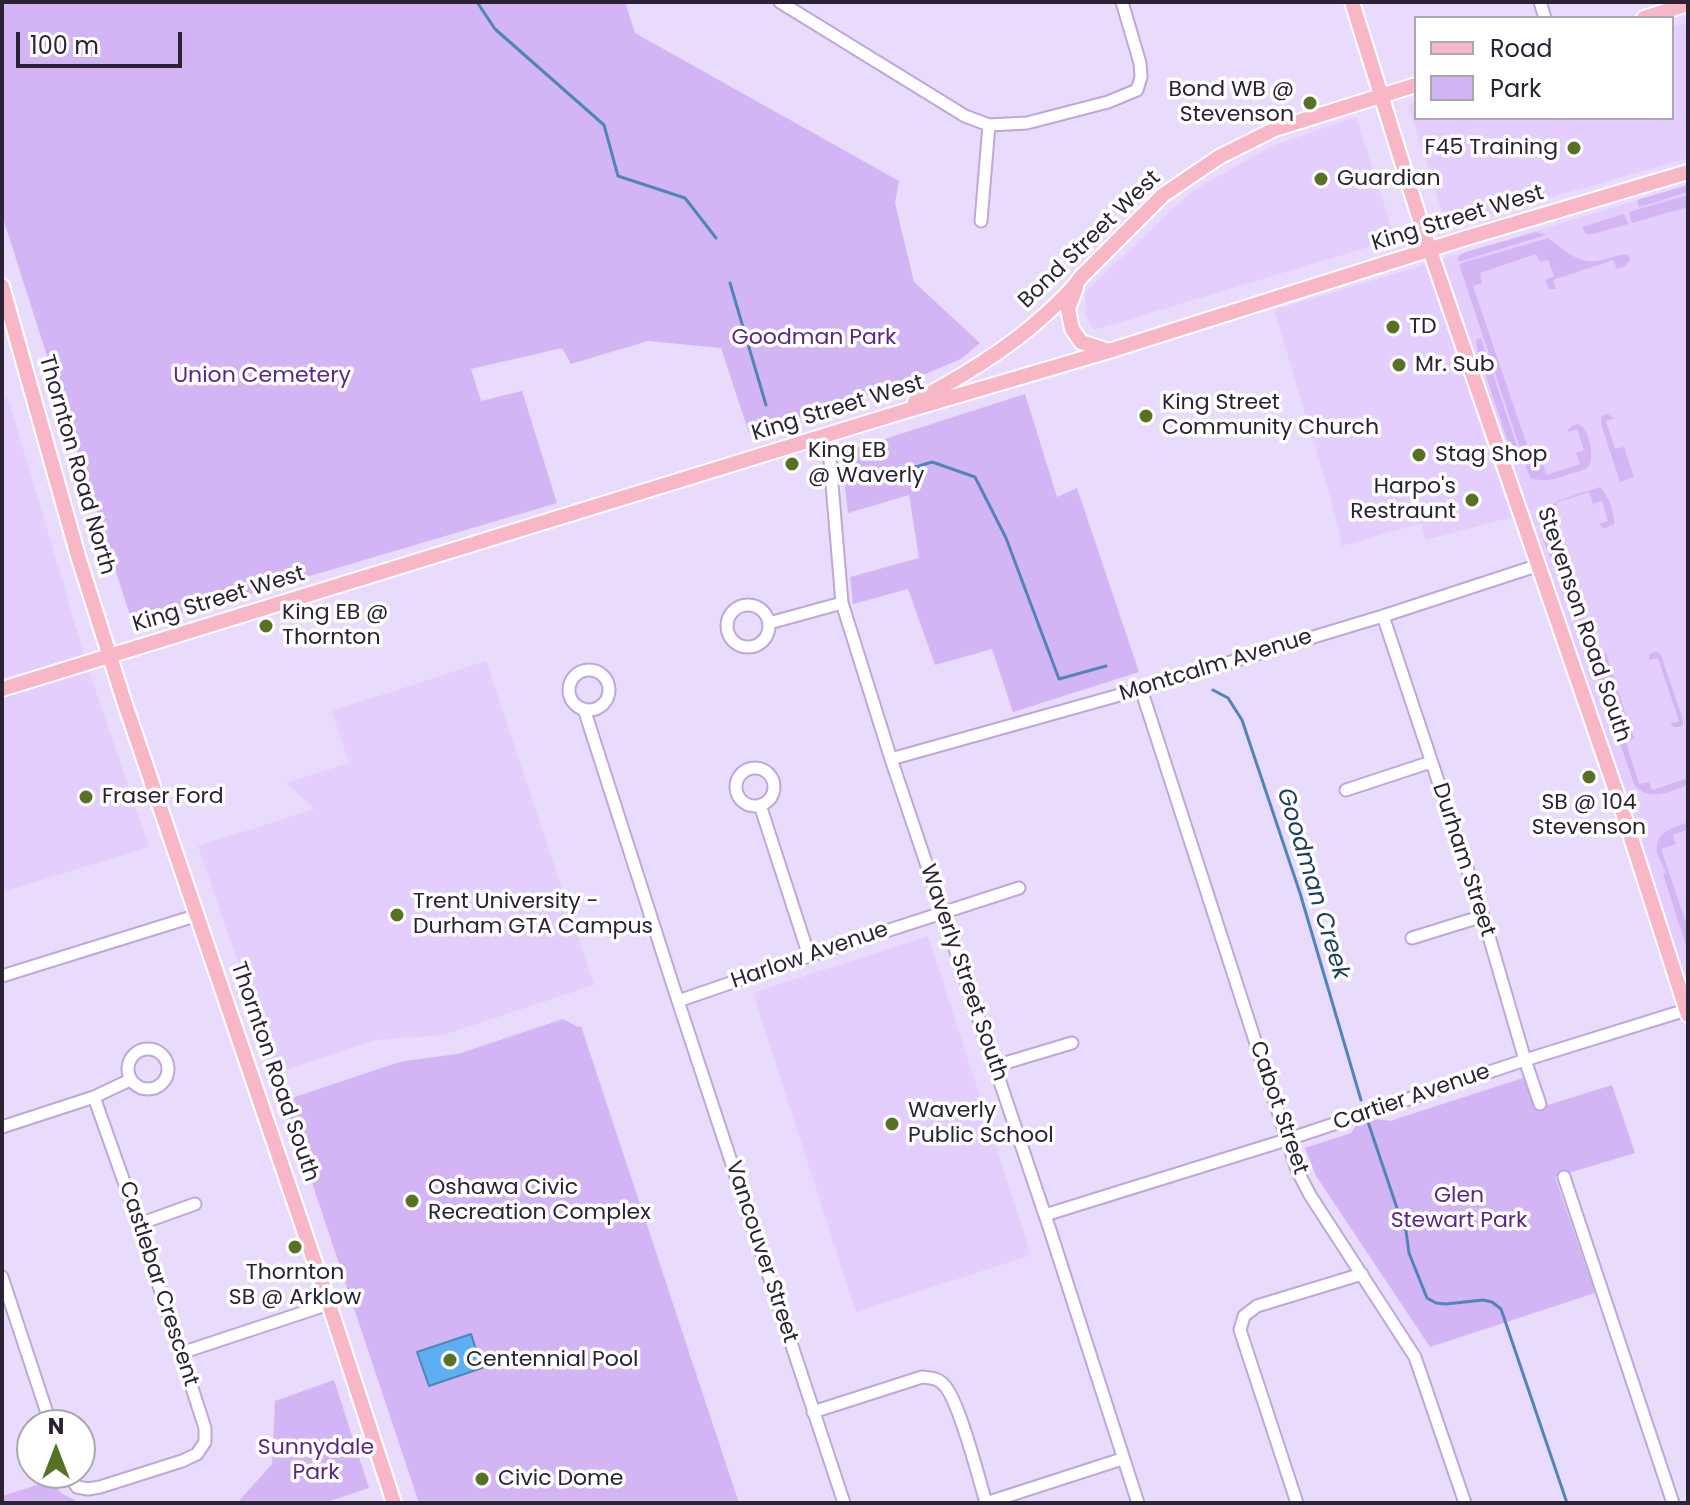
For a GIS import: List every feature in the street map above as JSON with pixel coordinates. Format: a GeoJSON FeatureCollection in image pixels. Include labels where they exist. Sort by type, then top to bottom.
{"type":"FeatureCollection","features":[{"type":"Feature","properties":{"kind":"main road","name":"Stevenson Road South"},"geometry":{"type":"LineString","coordinates":[[1352,2],[1430,250],[1630,832],[1687,1012]]}},
{"type":"Feature","properties":{"kind":"main road"},"geometry":{"type":"LineString","coordinates":[[1650,16],[1688,4]]}},
{"type":"Feature","properties":{"kind":"main road","name":"Bond Street West"},"geometry":{"type":"LineString","coordinates":[[895,414],[974,369],[1025,334],[1163,195],[1219,157],[1275,129],[1414,86]]}},
{"type":"Feature","properties":{"kind":"main road","name":"King Street West"},"geometry":{"type":"LineString","coordinates":[[2,689],[1688,172]]}},
{"type":"Feature","properties":{"kind":"main road"},"geometry":{"type":"LineString","coordinates":[[1081,277],[1068,309],[1072,329],[1081,342],[1109,351]]}},
{"type":"Feature","properties":{"kind":"main road","name":"Thornton Road North"},"geometry":{"type":"LineString","coordinates":[[2,286],[78,556],[110,656]]}},
{"type":"Feature","properties":{"kind":"main road","name":"Thornton Road South"},"geometry":{"type":"LineString","coordinates":[[110,656],[394,1503]]}},
{"type":"Feature","properties":{"kind":"street"},"geometry":{"type":"LineString","coordinates":[[780,2],[965,116],[989,125],[1027,123],[1108,102],[1137,90],[1141,77],[1140,63],[1122,2]]}},
{"type":"Feature","properties":{"kind":"street"},"geometry":{"type":"LineString","coordinates":[[981,221],[989,125]]}},
{"type":"Feature","properties":{"kind":"street","name":"Waverly Street South"},"geometry":{"type":"LineString","coordinates":[[823,436],[830,460],[842,603],[1138,1503]]}},
{"type":"Feature","properties":{"kind":"street","name":"Montcalm Avenue"},"geometry":{"type":"LineString","coordinates":[[891,759],[1141,689],[1539,565]]}},
{"type":"Feature","properties":{"kind":"street"},"geometry":{"type":"LineString","coordinates":[[769,623],[842,603]]}},
{"type":"Feature","properties":{"kind":"street","name":"Durham Street"},"geometry":{"type":"LineString","coordinates":[[1383,616],[1483,916],[1540,1104]]}},
{"type":"Feature","properties":{"kind":"street","name":"Cabot Street"},"geometry":{"type":"LineString","coordinates":[[1141,689],[1297,1170],[1415,1357],[1465,1503]]}},
{"type":"Feature","properties":{"kind":"street","name":"Vancouver Street"},"geometry":{"type":"LineString","coordinates":[[584,709],[844,1503]]}},
{"type":"Feature","properties":{"kind":"street"},"geometry":{"type":"LineString","coordinates":[[1346,790],[1431,762]]}},
{"type":"Feature","properties":{"kind":"street"},"geometry":{"type":"LineString","coordinates":[[760,805],[809,956]]}},
{"type":"Feature","properties":{"kind":"street","name":"Harlow Avenue"},"geometry":{"type":"LineString","coordinates":[[678,1001],[1019,888]]}},
{"type":"Feature","properties":{"kind":"street"},"geometry":{"type":"LineString","coordinates":[[2,976],[198,915]]}},
{"type":"Feature","properties":{"kind":"street"},"geometry":{"type":"LineString","coordinates":[[1412,938],[1483,916]]}},
{"type":"Feature","properties":{"kind":"street","name":"Cartier Avenue"},"geometry":{"type":"LineString","coordinates":[[1045,1215],[1286,1140],[1525,1060],[1687,1012]]}},
{"type":"Feature","properties":{"kind":"street"},"geometry":{"type":"LineString","coordinates":[[995,1066],[1072,1043]]}},
{"type":"Feature","properties":{"kind":"street"},"geometry":{"type":"LineString","coordinates":[[2,1127],[94,1097],[130,1080]]}},
{"type":"Feature","properties":{"kind":"street","name":"Castlebar Crescent"},"geometry":{"type":"LineString","coordinates":[[94,1097],[205,1428],[205,1442],[197,1454],[96,1488]]}},
{"type":"Feature","properties":{"kind":"street"},"geometry":{"type":"LineString","coordinates":[[1564,1177],[1673,1503]]}},
{"type":"Feature","properties":{"kind":"street"},"geometry":{"type":"LineString","coordinates":[[139,1224],[195,1204]]}},
{"type":"Feature","properties":{"kind":"street"},"geometry":{"type":"LineString","coordinates":[[1297,1503],[1240,1330],[1244,1316],[1257,1306],[1362,1274]]}},
{"type":"Feature","properties":{"kind":"street"},"geometry":{"type":"LineString","coordinates":[[2,1277],[46,1409]]}},
{"type":"Feature","properties":{"kind":"street"},"geometry":{"type":"LineString","coordinates":[[181,1353],[329,1304]]}},
{"type":"Feature","properties":{"kind":"street"},"geometry":{"type":"LineString","coordinates":[[813,1412],[922,1377],[936,1378],[946,1386],[955,1405],[986,1503],[1122,1459]]}},
{"type":"Feature","properties":{"kind":"shaded area"},"geometry":{"type":"Polygon","coordinates":[[[1688,22],[1688,158],[1447,227],[1408,105],[1414,103],[1414,120],[1674,120],[1674,26],[1688,22]]]}},
{"type":"Feature","properties":{"kind":"shaded area"},"geometry":{"type":"Polygon","coordinates":[[[1356,117],[1395,239],[1094,330],[1086,316],[1085,292],[1191,192],[1272,146],[1356,117]]]}},
{"type":"Feature","properties":{"kind":"shaded area"},"geometry":{"type":"Polygon","coordinates":[[[1688,185],[1688,988],[1529,509],[1508,518],[1426,540],[1421,523],[1342,546],[1274,310],[1688,185]]]}},
{"type":"Feature","properties":{"kind":"shaded area"},"geometry":{"type":"Polygon","coordinates":[[[8,398],[89,671],[149,847],[2,892],[2,401],[8,398]]]}},
{"type":"Feature","properties":{"kind":"shaded area","name":"Trent University - Durham GTA Campus"},"geometry":{"type":"Polygon","coordinates":[[[486,661],[594,985],[456,1031],[375,1040],[275,1071],[198,846],[315,809],[286,783],[349,763],[332,711],[486,661]]]}},
{"type":"Feature","properties":{"kind":"shaded area","name":"Waverly Public School"},"geometry":{"type":"Polygon","coordinates":[[[928,936],[1031,1255],[856,1312],[753,993],[928,936]]]}},
{"type":"Feature","properties":{"kind":"green space"},"geometry":{"type":"Polygon","coordinates":[[[2,2],[625,2],[635,33],[899,181],[895,203],[914,282],[980,343],[961,359],[899,385],[749,433],[721,348],[648,341],[571,364],[562,348],[471,369],[481,401],[522,391],[557,503],[134,628],[2,215],[2,2]]]}},
{"type":"Feature","properties":{"kind":"green space"},"geometry":{"type":"Polygon","coordinates":[[[1688,185],[1688,192],[1639,207],[1637,200],[1688,185]]]}},
{"type":"Feature","properties":{"kind":"green space"},"geometry":{"type":"Polygon","coordinates":[[[1688,195],[1688,207],[1632,223],[1629,212],[1688,195]]]}},
{"type":"Feature","properties":{"kind":"green space"},"geometry":{"type":"Polygon","coordinates":[[[1624,214],[1628,224],[1590,235],[1582,227],[1624,214]]]}},
{"type":"Feature","properties":{"kind":"green space"},"geometry":{"type":"Polygon","coordinates":[[[1537,232],[1546,235],[1458,262],[1459,256],[1466,252],[1537,232]]]}},
{"type":"Feature","properties":{"kind":"green space"},"geometry":{"type":"Polygon","coordinates":[[[1548,238],[1573,256],[1586,261],[1625,255],[1630,259],[1627,265],[1617,269],[1613,260],[1553,280],[1556,289],[1549,289],[1545,280],[1554,276],[1548,260],[1540,262],[1536,254],[1480,273],[1482,283],[1473,286],[1534,466],[1543,464],[1546,475],[1580,464],[1576,453],[1584,450],[1577,429],[1568,430],[1580,425],[1588,436],[1591,459],[1588,466],[1562,477],[1544,480],[1530,478],[1459,264],[1548,238]]]}},
{"type":"Feature","properties":{"kind":"green space"},"geometry":{"type":"Polygon","coordinates":[[[1481,338],[1517,446],[1510,448],[1478,352],[1476,340],[1481,338]]]}},
{"type":"Feature","properties":{"kind":"green space"},"geometry":{"type":"Polygon","coordinates":[[[1025,394],[1057,497],[1077,488],[1139,672],[1013,712],[992,649],[935,665],[908,589],[853,604],[850,577],[919,558],[909,495],[848,513],[841,453],[1025,394]]]}},
{"type":"Feature","properties":{"kind":"green space"},"geometry":{"type":"Polygon","coordinates":[[[1607,414],[1615,418],[1606,421],[1615,449],[1624,447],[1634,477],[1620,482],[1601,424],[1602,416],[1607,414]]]}},
{"type":"Feature","properties":{"kind":"green space"},"geometry":{"type":"Polygon","coordinates":[[[1600,487],[1608,499],[1614,520],[1614,524],[1604,529],[1599,524],[1608,521],[1602,501],[1593,504],[1589,492],[1556,503],[1559,514],[1550,517],[1566,564],[1560,566],[1548,529],[1548,510],[1553,504],[1564,499],[1600,487]]]}},
{"type":"Feature","properties":{"kind":"green space"},"geometry":{"type":"Polygon","coordinates":[[[1541,518],[1581,638],[1542,536],[1541,518]]]}},
{"type":"Feature","properties":{"kind":"green space"},"geometry":{"type":"Polygon","coordinates":[[[1567,566],[1597,656],[1606,653],[1635,738],[1626,742],[1639,784],[1649,782],[1652,790],[1688,778],[1688,785],[1653,795],[1634,784],[1560,568],[1567,566]]]}},
{"type":"Feature","properties":{"kind":"green space"},"geometry":{"type":"Polygon","coordinates":[[[1654,652],[1661,655],[1683,720],[1680,727],[1670,724],[1679,721],[1658,658],[1649,660],[1649,655],[1654,652]]]}},
{"type":"Feature","properties":{"kind":"green space"},"geometry":{"type":"Polygon","coordinates":[[[1688,822],[1688,829],[1673,835],[1676,844],[1661,849],[1688,929],[1688,952],[1663,874],[1666,873],[1657,844],[1666,831],[1688,822]]]}},
{"type":"Feature","properties":{"kind":"green space","name":"Oshawa Civic Recreation Complex"},"geometry":{"type":"Polygon","coordinates":[[[563,1019],[581,1026],[739,1503],[419,1503],[285,1102],[387,1066],[458,1054],[563,1019]]]}},
{"type":"Feature","properties":{"kind":"green space","name":"Glen Stewart Park"},"geometry":{"type":"Polygon","coordinates":[[[1523,1078],[1535,1109],[1612,1085],[1635,1153],[1555,1177],[1595,1293],[1430,1347],[1316,1176],[1305,1148],[1351,1133],[1356,1126],[1378,1119],[1390,1121],[1523,1078]]]}},
{"type":"Feature","properties":{"kind":"green space","name":"Sunnydale Park"},"geometry":{"type":"Polygon","coordinates":[[[334,1380],[369,1488],[324,1503],[237,1503],[272,1464],[275,1401],[334,1380]]]}},
{"type":"Feature","properties":{"kind":"green space"},"geometry":{"type":"Polygon","coordinates":[[[24,1489],[59,1489],[80,1503],[2,1503],[2,1496],[24,1489]]]}},
{"type":"Feature","properties":{"kind":"water","name":"Centennial Pool"},"geometry":{"type":"Polygon","coordinates":[[[471,1334],[482,1368],[429,1386],[417,1352],[471,1334]]]}},
{"type":"Feature","properties":{"kind":"waterway","name":"Goodman Creek"},"geometry":{"type":"LineString","coordinates":[[477,2],[495,29],[604,125],[618,176],[685,198],[716,238]]}},
{"type":"Feature","properties":{"kind":"waterway","name":"Goodman Creek"},"geometry":{"type":"LineString","coordinates":[[730,283],[766,405]]}},
{"type":"Feature","properties":{"kind":"waterway","name":"Goodman Creek"},"geometry":{"type":"LineString","coordinates":[[880,478],[932,462],[975,477],[1006,538],[1059,679],[1106,666]]}},
{"type":"Feature","properties":{"kind":"waterway","name":"Goodman Creek"},"geometry":{"type":"LineString","coordinates":[[1213,690],[1228,698],[1242,720],[1300,893],[1361,1100]]}},
{"type":"Feature","properties":{"kind":"waterway","name":"Goodman Creek"},"geometry":{"type":"LineString","coordinates":[[1368,1122],[1405,1224],[1409,1253],[1427,1298],[1446,1304],[1483,1300],[1501,1309],[1567,1503]]}},
{"type":"Feature","properties":{"kind":"place","name":"Bond WB @ Stevenson"},"geometry":{"type":"Point","coordinates":[1310,103]}},
{"type":"Feature","properties":{"kind":"place","name":"F45 Training"},"geometry":{"type":"Point","coordinates":[1574,148]}},
{"type":"Feature","properties":{"kind":"place","name":"Guardian"},"geometry":{"type":"Point","coordinates":[1321,179]}},
{"type":"Feature","properties":{"kind":"place","name":"TD"},"geometry":{"type":"Point","coordinates":[1393,327]}},
{"type":"Feature","properties":{"kind":"place","name":"Mr. Sub"},"geometry":{"type":"Point","coordinates":[1399,365]}},
{"type":"Feature","properties":{"kind":"place","name":"King Street Community Church"},"geometry":{"type":"Point","coordinates":[1146,416]}},
{"type":"Feature","properties":{"kind":"place","name":"Stag Shop"},"geometry":{"type":"Point","coordinates":[1419,455]}},
{"type":"Feature","properties":{"kind":"place","name":"King EB @ Waverly"},"geometry":{"type":"Point","coordinates":[792,464]}},
{"type":"Feature","properties":{"kind":"place","name":"Harpo's Restraunt"},"geometry":{"type":"Point","coordinates":[1472,500]}},
{"type":"Feature","properties":{"kind":"place","name":"King EB @ Thornton"},"geometry":{"type":"Point","coordinates":[266,626]}},
{"type":"Feature","properties":{"kind":"place","name":"SB @ 104 Stevenson"},"geometry":{"type":"Point","coordinates":[1589,777]}},
{"type":"Feature","properties":{"kind":"place","name":"Fraser Ford"},"geometry":{"type":"Point","coordinates":[86,797]}},
{"type":"Feature","properties":{"kind":"place","name":"Trent University - Durham GTA Campus"},"geometry":{"type":"Point","coordinates":[397,915]}},
{"type":"Feature","properties":{"kind":"place","name":"Waverly Public School"},"geometry":{"type":"Point","coordinates":[892,1124]}},
{"type":"Feature","properties":{"kind":"place","name":"Oshawa Civic Recreation Complex"},"geometry":{"type":"Point","coordinates":[412,1201]}},
{"type":"Feature","properties":{"kind":"place","name":"Thornton SB @ Arklow"},"geometry":{"type":"Point","coordinates":[295,1247]}},
{"type":"Feature","properties":{"kind":"place","name":"Centennial Pool"},"geometry":{"type":"Point","coordinates":[450,1360]}},
{"type":"Feature","properties":{"kind":"place","name":"Civic Dome"},"geometry":{"type":"Point","coordinates":[482,1479]}},
{"type":"Feature","properties":{"kind":"park label","name":"Goodman Park"},"geometry":{"type":"Point","coordinates":[814,338]}},
{"type":"Feature","properties":{"kind":"park label","name":"Union Cemetery"},"geometry":{"type":"Point","coordinates":[262,376]}}]}
